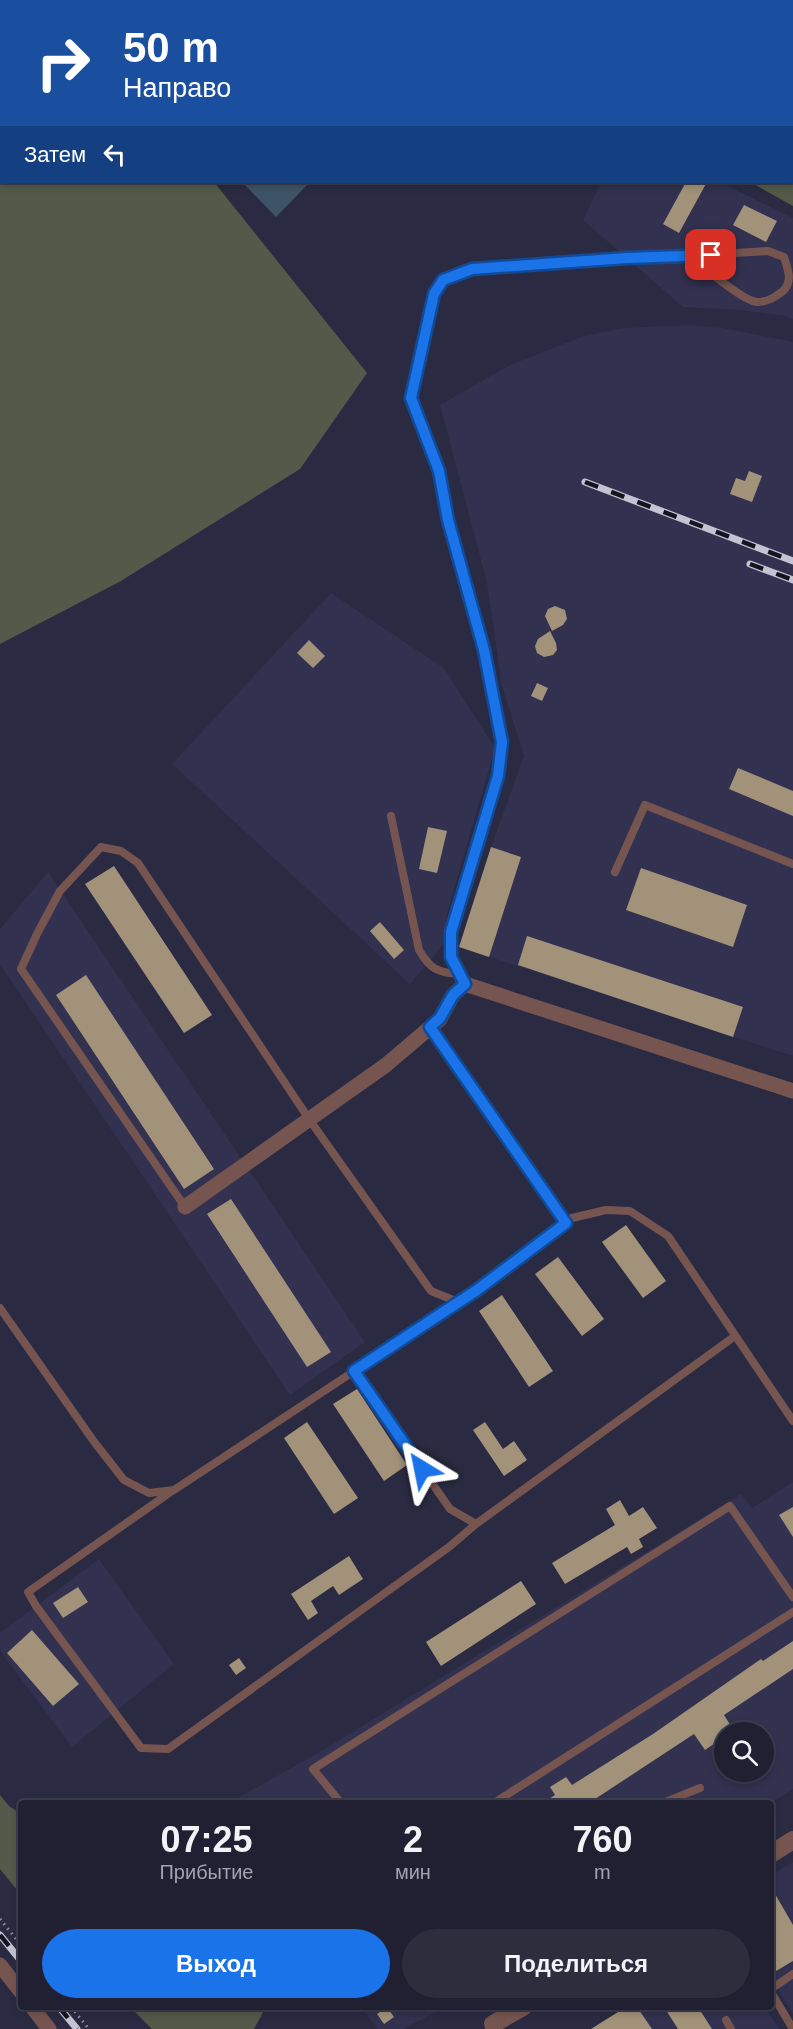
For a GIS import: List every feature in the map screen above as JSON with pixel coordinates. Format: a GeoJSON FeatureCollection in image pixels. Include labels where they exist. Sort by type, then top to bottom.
{"type":"FeatureCollection","features":[{"type":"Feature","properties":{"kind":"street"},"geometry":{"type":"LineString","coordinates":[[185,1207],[386,1065],[440,1018],[463,979],[793,1091]]}},
{"type":"Feature","properties":{"kind":"street"},"geometry":{"type":"LineString","coordinates":[[774,1852],[793,1840]]}},
{"type":"Feature","properties":{"kind":"street"},"geometry":{"type":"LineString","coordinates":[[0,1965],[18,1988]]}},
{"type":"Feature","properties":{"kind":"street"},"geometry":{"type":"LineString","coordinates":[[34,2010],[49,2029]]}},
{"type":"Feature","properties":{"kind":"street"},"geometry":{"type":"LineString","coordinates":[[491,2027],[518,2010]]}},
{"type":"Feature","properties":{"kind":"lane"},"geometry":{"type":"LineString","coordinates":[[463,979],[451,957],[451,932],[498,776],[502,742],[484,650],[448,520],[439,471],[411,398],[434,294],[443,280],[472,269],[768,251],[784,257],[791,276],[786,288],[770,300],[755,302],[717,278],[691,256]]}},
{"type":"Feature","properties":{"kind":"lane"},"geometry":{"type":"LineString","coordinates":[[615,872],[645,805],[793,864]]}},
{"type":"Feature","properties":{"kind":"lane"},"geometry":{"type":"LineString","coordinates":[[391,816],[419,951],[427,964],[446,974],[463,979]]}},
{"type":"Feature","properties":{"kind":"lane"},"geometry":{"type":"LineString","coordinates":[[185,1207],[21,969],[60,891],[101,847],[121,851],[138,863],[309,1119],[430,1291],[458,1302]]}},
{"type":"Feature","properties":{"kind":"lane"},"geometry":{"type":"LineString","coordinates":[[430,1027],[566,1223]]}},
{"type":"Feature","properties":{"kind":"lane"},"geometry":{"type":"LineString","coordinates":[[735,1336],[476,1524],[449,1547],[168,1749],[141,1748],[28,1592],[174,1490],[458,1302],[572,1218],[606,1210],[630,1211],[668,1236],[793,1421]]}},
{"type":"Feature","properties":{"kind":"lane"},"geometry":{"type":"LineString","coordinates":[[0,1308],[95,1443],[124,1480],[149,1493],[174,1490]]}},
{"type":"Feature","properties":{"kind":"lane"},"geometry":{"type":"LineString","coordinates":[[354,1371],[450,1509],[476,1524]]}},
{"type":"Feature","properties":{"kind":"lane"},"geometry":{"type":"LineString","coordinates":[[339,1800],[313,1769],[730,1506],[793,1597]]}},
{"type":"Feature","properties":{"kind":"lane"},"geometry":{"type":"LineString","coordinates":[[499,1800],[793,1612]]}},
{"type":"Feature","properties":{"kind":"lane"},"geometry":{"type":"LineString","coordinates":[[670,1800],[700,1788]]}},
{"type":"Feature","properties":{"kind":"lane"},"geometry":{"type":"LineString","coordinates":[[774,1988],[793,1974]]}},
{"type":"Feature","properties":{"kind":"lane"},"geometry":{"type":"LineString","coordinates":[[774,1995],[793,2029]]}},
{"type":"Feature","properties":{"kind":"lane"},"geometry":{"type":"LineString","coordinates":[[726,2020],[731,2029]]}},
{"type":"Feature","properties":{"kind":"path"},"geometry":{"type":"LineString","coordinates":[[0,1919],[18,1941]]}},
{"type":"Feature","properties":{"kind":"path"},"geometry":{"type":"LineString","coordinates":[[73,2010],[89,2029]]}},
{"type":"Feature","properties":{"kind":"shaded area"},"geometry":{"type":"Polygon","coordinates":[[[601,183],[722,183],[793,218],[793,319],[782,315],[737,310],[683,307],[583,220],[601,183]]]}},
{"type":"Feature","properties":{"kind":"shaded area"},"geometry":{"type":"Polygon","coordinates":[[[687,325],[723,328],[793,342],[793,1056],[459,947],[491,847],[524,756],[502,686],[487,583],[440,405],[510,365],[584,336],[623,328],[687,325]]]}},
{"type":"Feature","properties":{"kind":"shaded area"},"geometry":{"type":"Polygon","coordinates":[[[331,593],[444,668],[495,748],[447,914],[444,944],[410,984],[172,764],[331,593]]]}},
{"type":"Feature","properties":{"kind":"shaded area"},"geometry":{"type":"Polygon","coordinates":[[[48,872],[365,1342],[290,1395],[0,964],[0,929],[48,872]]]}},
{"type":"Feature","properties":{"kind":"shaded area"},"geometry":{"type":"Polygon","coordinates":[[[793,1482],[793,1789],[774,1801],[234,1800],[318,1753],[741,1494],[752,1508],[793,1482]]]}},
{"type":"Feature","properties":{"kind":"shaded area"},"geometry":{"type":"Polygon","coordinates":[[[99,1559],[174,1664],[72,1747],[0,1651],[0,1633],[99,1559]]]}},
{"type":"Feature","properties":{"kind":"shaded area"},"geometry":{"type":"Polygon","coordinates":[[[793,1862],[793,2014],[774,1983],[774,1873],[793,1862]]]}},
{"type":"Feature","properties":{"kind":"shaded area"},"geometry":{"type":"Polygon","coordinates":[[[363,2010],[439,2010],[404,2029],[378,2029],[363,2010]]]}},
{"type":"Feature","properties":{"kind":"shaded area"},"geometry":{"type":"Polygon","coordinates":[[[621,2010],[767,2010],[779,2029],[591,2029],[621,2010]]]}},
{"type":"Feature","properties":{"kind":"green space"},"geometry":{"type":"Polygon","coordinates":[[[0,183],[215,183],[367,373],[300,469],[121,581],[0,644],[0,183]]]}},
{"type":"Feature","properties":{"kind":"green space"},"geometry":{"type":"Polygon","coordinates":[[[752,183],[793,183],[793,206],[752,183]]]}},
{"type":"Feature","properties":{"kind":"green space"},"geometry":{"type":"Polygon","coordinates":[[[0,1795],[9,1806],[18,1812],[18,1891],[0,1869],[0,1795]]]}},
{"type":"Feature","properties":{"kind":"green space"},"geometry":{"type":"Polygon","coordinates":[[[133,2010],[264,2010],[254,2029],[152,2029],[133,2010]]]}},
{"type":"Feature","properties":{"kind":"water"},"geometry":{"type":"Polygon","coordinates":[[[243,183],[309,183],[276,217],[243,183]]]}},
{"type":"Feature","properties":{"kind":"building"},"geometry":{"type":"Polygon","coordinates":[[[685,183],[706,183],[679,233],[663,224],[685,183]]]}},
{"type":"Feature","properties":{"kind":"building"},"geometry":{"type":"Polygon","coordinates":[[[744,205],[777,221],[766,242],[733,225],[744,205]]]}},
{"type":"Feature","properties":{"kind":"building"},"geometry":{"type":"Polygon","coordinates":[[[749,471],[762,476],[752,502],[730,494],[736,478],[745,481],[749,471]]]}},
{"type":"Feature","properties":{"kind":"building"},"geometry":{"type":"Polygon","coordinates":[[[555,606],[565,610],[567,619],[563,625],[552,631],[545,616],[548,609],[555,606]]]}},
{"type":"Feature","properties":{"kind":"building"},"geometry":{"type":"Polygon","coordinates":[[[550,631],[557,650],[553,655],[544,657],[537,653],[535,646],[538,639],[550,631]]]}},
{"type":"Feature","properties":{"kind":"building"},"geometry":{"type":"Polygon","coordinates":[[[309,640],[325,656],[313,668],[297,653],[309,640]]]}},
{"type":"Feature","properties":{"kind":"building"},"geometry":{"type":"Polygon","coordinates":[[[537,683],[548,688],[542,701],[531,696],[537,683]]]}},
{"type":"Feature","properties":{"kind":"building"},"geometry":{"type":"Polygon","coordinates":[[[738,768],[793,791],[793,816],[729,789],[738,768]]]}},
{"type":"Feature","properties":{"kind":"building"},"geometry":{"type":"Polygon","coordinates":[[[428,827],[447,831],[437,873],[419,869],[428,827]]]}},
{"type":"Feature","properties":{"kind":"building"},"geometry":{"type":"Polygon","coordinates":[[[491,847],[521,857],[489,957],[459,947],[491,847]]]}},
{"type":"Feature","properties":{"kind":"building"},"geometry":{"type":"Polygon","coordinates":[[[114,866],[212,1015],[184,1033],[85,884],[114,866]]]}},
{"type":"Feature","properties":{"kind":"building"},"geometry":{"type":"Polygon","coordinates":[[[641,868],[747,905],[733,947],[626,910],[641,868]]]}},
{"type":"Feature","properties":{"kind":"building"},"geometry":{"type":"Polygon","coordinates":[[[380,922],[404,950],[394,959],[370,931],[380,922]]]}},
{"type":"Feature","properties":{"kind":"building"},"geometry":{"type":"Polygon","coordinates":[[[527,936],[743,1007],[733,1037],[518,965],[527,936]]]}},
{"type":"Feature","properties":{"kind":"building"},"geometry":{"type":"Polygon","coordinates":[[[86,975],[214,1169],[184,1189],[56,995],[86,975]]]}},
{"type":"Feature","properties":{"kind":"building"},"geometry":{"type":"Polygon","coordinates":[[[231,1199],[331,1352],[307,1367],[207,1214],[231,1199]]]}},
{"type":"Feature","properties":{"kind":"building"},"geometry":{"type":"Polygon","coordinates":[[[626,1225],[666,1281],[643,1298],[602,1242],[626,1225]]]}},
{"type":"Feature","properties":{"kind":"building"},"geometry":{"type":"Polygon","coordinates":[[[558,1257],[604,1319],[582,1336],[535,1274],[558,1257]]]}},
{"type":"Feature","properties":{"kind":"building"},"geometry":{"type":"Polygon","coordinates":[[[502,1295],[553,1371],[529,1387],[479,1311],[502,1295]]]}},
{"type":"Feature","properties":{"kind":"building"},"geometry":{"type":"Polygon","coordinates":[[[357,1389],[407,1465],[384,1481],[333,1404],[357,1389]]]}},
{"type":"Feature","properties":{"kind":"building"},"geometry":{"type":"Polygon","coordinates":[[[307,1422],[358,1498],[334,1514],[284,1438],[307,1422]]]}},
{"type":"Feature","properties":{"kind":"building"},"geometry":{"type":"Polygon","coordinates":[[[485,1422],[503,1449],[514,1441],[527,1460],[504,1476],[473,1430],[485,1422]]]}},
{"type":"Feature","properties":{"kind":"building"},"geometry":{"type":"Polygon","coordinates":[[[620,1500],[629,1516],[643,1507],[657,1528],[639,1539],[643,1547],[631,1554],[627,1547],[565,1584],[552,1563],[615,1525],[606,1509],[620,1500]]]}},
{"type":"Feature","properties":{"kind":"building"},"geometry":{"type":"Polygon","coordinates":[[[793,1507],[793,1537],[779,1515],[793,1507]]]}},
{"type":"Feature","properties":{"kind":"building"},"geometry":{"type":"Polygon","coordinates":[[[349,1556],[363,1579],[339,1595],[333,1586],[311,1601],[318,1613],[308,1620],[291,1594],[349,1556]]]}},
{"type":"Feature","properties":{"kind":"building"},"geometry":{"type":"Polygon","coordinates":[[[521,1581],[536,1604],[441,1666],[426,1642],[521,1581]]]}},
{"type":"Feature","properties":{"kind":"building"},"geometry":{"type":"Polygon","coordinates":[[[78,1587],[88,1602],[63,1618],[53,1603],[78,1587]]]}},
{"type":"Feature","properties":{"kind":"building"},"geometry":{"type":"Polygon","coordinates":[[[32,1630],[79,1684],[53,1706],[7,1653],[32,1630]]]}},
{"type":"Feature","properties":{"kind":"building"},"geometry":{"type":"Polygon","coordinates":[[[793,1641],[793,1669],[724,1715],[728,1722],[714,1722],[714,1744],[705,1750],[694,1734],[594,1800],[548,1800],[555,1795],[550,1787],[566,1777],[572,1785],[653,1734],[761,1659],[763,1661],[793,1641]]]}},
{"type":"Feature","properties":{"kind":"building"},"geometry":{"type":"Polygon","coordinates":[[[239,1658],[246,1668],[236,1675],[229,1665],[239,1658]]]}},
{"type":"Feature","properties":{"kind":"building"},"geometry":{"type":"Polygon","coordinates":[[[774,1892],[793,1925],[793,1961],[774,1972],[774,1892]]]}},
{"type":"Feature","properties":{"kind":"building"},"geometry":{"type":"Polygon","coordinates":[[[383,2010],[389,2010],[394,2017],[384,2024],[377,2014],[383,2010]]]}},
{"type":"Feature","properties":{"kind":"building"},"geometry":{"type":"Polygon","coordinates":[[[621,2010],[639,2010],[652,2029],[591,2029],[621,2010]]]}},
{"type":"Feature","properties":{"kind":"building"},"geometry":{"type":"Polygon","coordinates":[[[666,2010],[700,2010],[712,2029],[678,2029],[666,2010]]]}},
{"type":"Feature","properties":{"kind":"railway"},"geometry":{"type":"LineString","coordinates":[[585,482],[793,561]]}},
{"type":"Feature","properties":{"kind":"railway"},"geometry":{"type":"LineString","coordinates":[[750,564],[793,580]]}},
{"type":"Feature","properties":{"kind":"railway"},"geometry":{"type":"LineString","coordinates":[[0,1935],[18,1957]]}},
{"type":"Feature","properties":{"kind":"railway"},"geometry":{"type":"LineString","coordinates":[[61,2010],[77,2029]]}},
{"type":"Feature","properties":{"kind":"route"},"geometry":{"type":"LineString","coordinates":[[422,1469],[354,1371],[477,1290],[566,1223],[430,1027],[440,1018],[453,995],[465,984],[451,957],[451,932],[498,776],[502,742],[484,650],[448,520],[439,471],[411,398],[434,294],[443,280],[472,269],[627,258],[711,255]]}}]}
